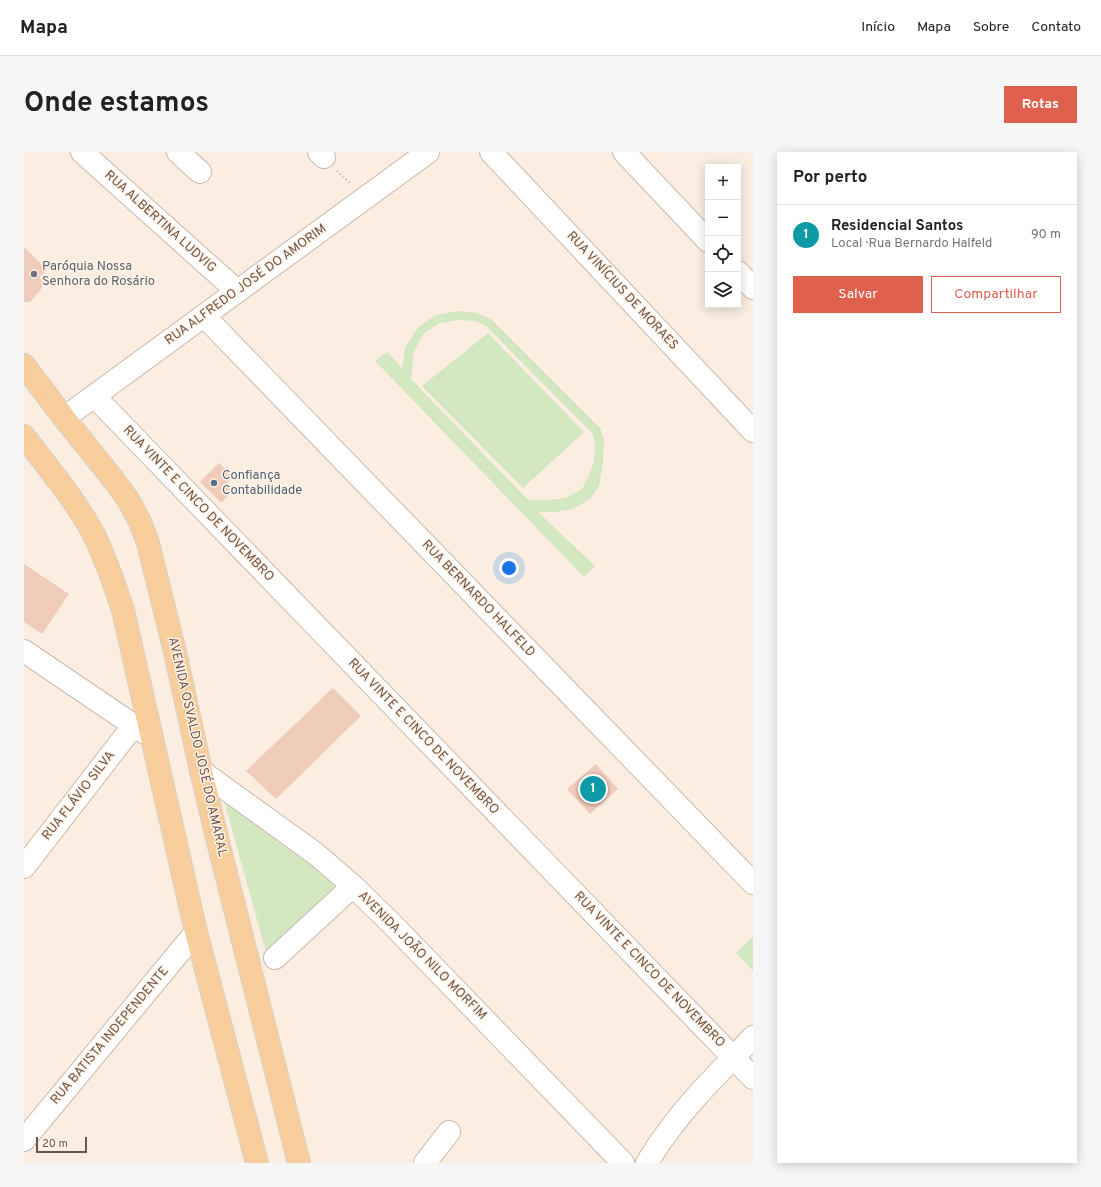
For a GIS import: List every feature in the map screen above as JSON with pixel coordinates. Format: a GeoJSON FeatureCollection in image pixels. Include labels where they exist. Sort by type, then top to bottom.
{"type":"FeatureCollection","features":[{"type":"Feature","properties":{"kind":"main road","name":"AVENIDA OSVALDO JOSÉ DO AMARAL"},"geometry":{"type":"LineString","coordinates":[[24,365],[129,501],[143,529],[148,543],[201,771],[298,1163]]}},
{"type":"Feature","properties":{"kind":"main road"},"geometry":{"type":"LineString","coordinates":[[25,439],[67,492],[93,533],[108,566],[123,610],[142,731],[257,1163]]}},
{"type":"Feature","properties":{"kind":"street","name":"RUA ALBERTINA LUDVIG"},"geometry":{"type":"LineString","coordinates":[[82,152],[237,291]]}},
{"type":"Feature","properties":{"kind":"street"},"geometry":{"type":"LineString","coordinates":[[178,152],[200,172]]}},
{"type":"Feature","properties":{"kind":"street","name":"RUA ALFREDO JOSÉ DO AMORIM"},"geometry":{"type":"LineString","coordinates":[[64,418],[428,152]]}},
{"type":"Feature","properties":{"kind":"street","name":"RUA VINÍCIUS DE MORAES"},"geometry":{"type":"LineString","coordinates":[[491,152],[753,431]]}},
{"type":"Feature","properties":{"kind":"street"},"geometry":{"type":"LineString","coordinates":[[624,152],[705,238]]}},
{"type":"Feature","properties":{"kind":"street"},"geometry":{"type":"LineString","coordinates":[[741,275],[753,288]]}},
{"type":"Feature","properties":{"kind":"street","name":"RUA BERNARDO HALFELD"},"geometry":{"type":"LineString","coordinates":[[204,316],[753,883]]}},
{"type":"Feature","properties":{"kind":"street","name":"RUA VINTE E CINCO DE NOVEMBRO"},"geometry":{"type":"LineString","coordinates":[[94,396],[753,1078]]}},
{"type":"Feature","properties":{"kind":"street"},"geometry":{"type":"LineString","coordinates":[[24,650],[142,731]]}},
{"type":"Feature","properties":{"kind":"street","name":"RUA FLÁVIO SILVA"},"geometry":{"type":"LineString","coordinates":[[24,867],[142,731]]}},
{"type":"Feature","properties":{"kind":"street","name":"AVENIDA JOÃO NILO MORFIM"},"geometry":{"type":"LineString","coordinates":[[201,771],[316,854],[353,886],[391,923],[624,1163]]}},
{"type":"Feature","properties":{"kind":"street"},"geometry":{"type":"LineString","coordinates":[[275,958],[353,886]]}},
{"type":"Feature","properties":{"kind":"street","name":"RUA BATISTA INDEPENDENTE"},"geometry":{"type":"LineString","coordinates":[[24,1140],[196,932]]}},
{"type":"Feature","properties":{"kind":"street"},"geometry":{"type":"LineString","coordinates":[[647,1163],[668,1132],[707,1086],[753,1037]]}},
{"type":"Feature","properties":{"kind":"street"},"geometry":{"type":"LineString","coordinates":[[425,1163],[449,1132]]}},
{"type":"Feature","properties":{"kind":"path"},"geometry":{"type":"LineString","coordinates":[[322,155],[365,198]]}},
{"type":"Feature","properties":{"kind":"green space"},"geometry":{"type":"Polygon","coordinates":[[[458,311],[477,313],[491,319],[600,428],[604,439],[603,463],[599,486],[590,499],[573,509],[555,512],[538,512],[595,566],[584,577],[375,361],[387,352],[402,368],[405,348],[418,327],[436,315],[458,311]],[[458,320],[440,323],[424,333],[414,351],[411,379],[528,500],[566,498],[582,489],[594,462],[595,441],[592,433],[486,326],[475,321],[458,320]]]}},
{"type":"Feature","properties":{"kind":"green space"},"geometry":{"type":"Polygon","coordinates":[[[488,333],[584,432],[523,488],[422,386],[488,333]]]}},
{"type":"Feature","properties":{"kind":"green space"},"geometry":{"type":"Polygon","coordinates":[[[224,801],[340,886],[266,952],[224,801]]]}},
{"type":"Feature","properties":{"kind":"green space"},"geometry":{"type":"Polygon","coordinates":[[[753,937],[753,971],[736,953],[753,937]]]}},
{"type":"Feature","properties":{"kind":"building","name":"Paróquia Nossa Senhora do Rosário"},"geometry":{"type":"Polygon","coordinates":[[[24,247],[47,270],[39,278],[44,282],[40,291],[30,302],[24,302],[24,247]]]}},
{"type":"Feature","properties":{"kind":"building","name":"Confiança Contabilidade"},"geometry":{"type":"Polygon","coordinates":[[[219,463],[233,477],[226,484],[233,491],[221,503],[200,482],[219,463]]]}},
{"type":"Feature","properties":{"kind":"building"},"geometry":{"type":"Polygon","coordinates":[[[24,564],[69,594],[42,634],[24,622],[24,564]]]}},
{"type":"Feature","properties":{"kind":"building"},"geometry":{"type":"Polygon","coordinates":[[[333,688],[361,716],[276,799],[246,771],[333,688]]]}},
{"type":"Feature","properties":{"kind":"building"},"geometry":{"type":"Polygon","coordinates":[[[596,764],[618,789],[590,814],[567,789],[596,764]]]}},
{"type":"Feature","properties":{"kind":"place","name":"Paróquia Nossa Senhora do Rosário"},"geometry":{"type":"Point","coordinates":[34,274]}},
{"type":"Feature","properties":{"kind":"place","name":"Confiança Contabilidade"},"geometry":{"type":"Point","coordinates":[214,483]}},
{"type":"Feature","properties":{"kind":"place","name":"Residencial Santos"},"geometry":{"type":"Point","coordinates":[593,789]}}]}
